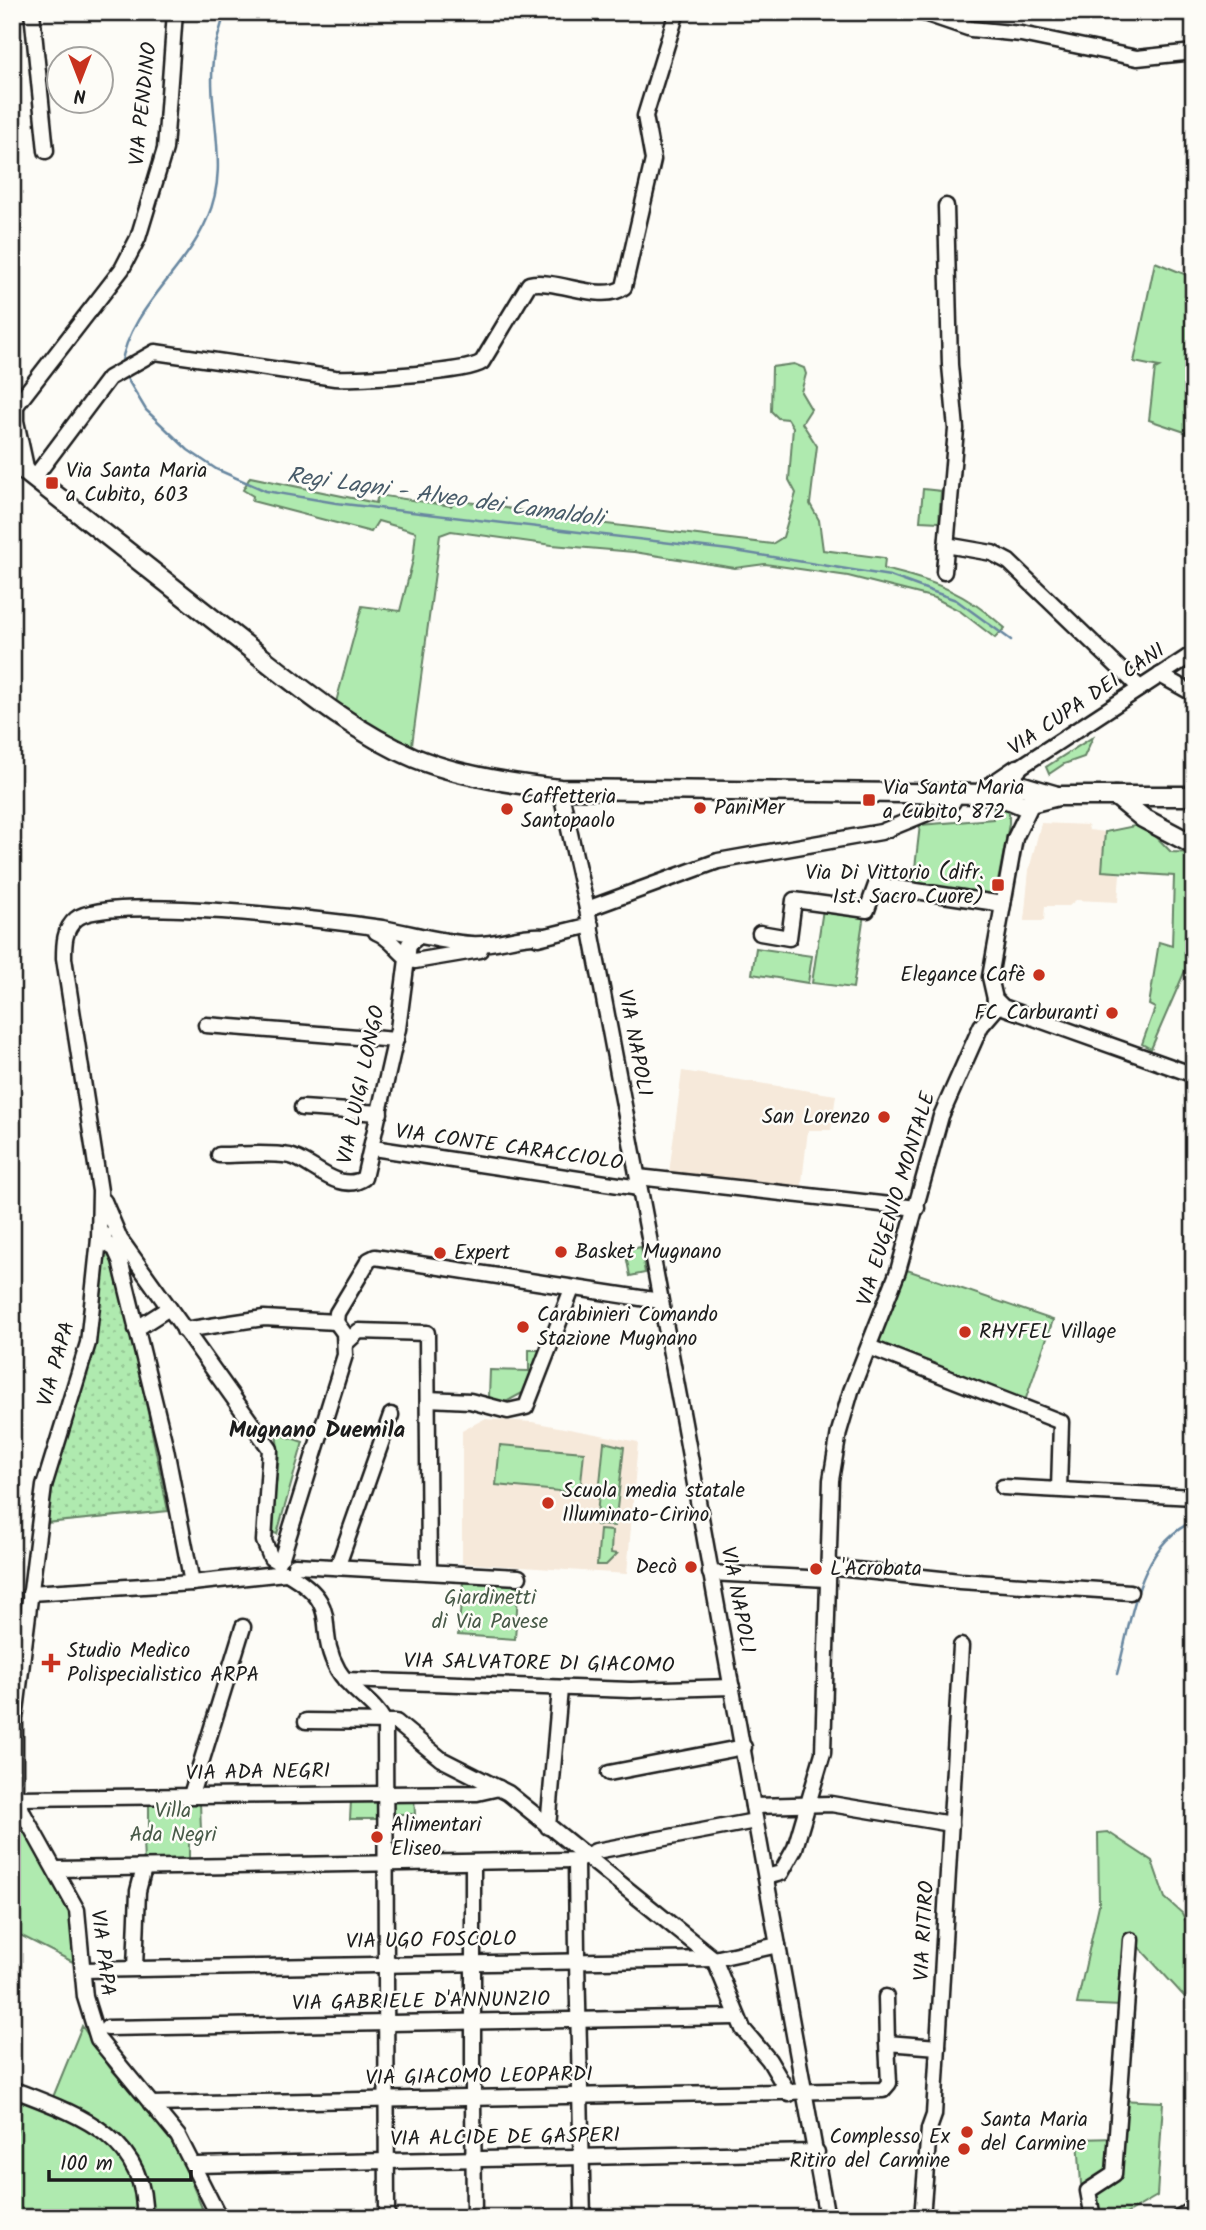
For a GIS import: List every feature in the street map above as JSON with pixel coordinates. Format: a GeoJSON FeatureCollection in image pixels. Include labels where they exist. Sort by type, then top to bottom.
{"type":"FeatureCollection","features":[{"type":"Feature","properties":{"kind":"main road"},"geometry":{"type":"LineString","coordinates":[[24,470],[299,687],[362,731],[415,758],[439,766],[560,789],[1012,795],[1023,786],[1033,798],[1194,796]]}},
{"type":"Feature","properties":{"kind":"main road"},"geometry":{"type":"LineString","coordinates":[[984,794],[1017,769]]}},
{"type":"Feature","properties":{"kind":"main road"},"geometry":{"type":"LineString","coordinates":[[1116,796],[1133,812],[1194,845]]}},
{"type":"Feature","properties":{"kind":"main road"},"geometry":{"type":"LineString","coordinates":[[1160,796],[1153,809],[1163,830]]}},
{"type":"Feature","properties":{"kind":"street"},"geometry":{"type":"LineString","coordinates":[[32,12],[46,151]]}},
{"type":"Feature","properties":{"kind":"street","name":"VIA PENDINO"},"geometry":{"type":"LineString","coordinates":[[24,470],[14,417],[122,269],[138,238],[165,149],[175,12]]}},
{"type":"Feature","properties":{"kind":"street"},"geometry":{"type":"LineString","coordinates":[[24,470],[108,379],[155,352],[356,379],[476,366],[519,306],[529,284],[550,283],[606,294],[617,292],[624,287],[653,160],[645,116],[677,12]]}},
{"type":"Feature","properties":{"kind":"street"},"geometry":{"type":"LineString","coordinates":[[921,12],[971,29],[1021,34],[1137,58],[1194,52]]}},
{"type":"Feature","properties":{"kind":"street"},"geometry":{"type":"LineString","coordinates":[[944,572],[956,429],[950,365],[946,206]]}},
{"type":"Feature","properties":{"kind":"street"},"geometry":{"type":"LineString","coordinates":[[946,545],[992,553],[1009,562],[1140,688]]}},
{"type":"Feature","properties":{"kind":"street","name":"VIA CUPA DEI CANI"},"geometry":{"type":"LineString","coordinates":[[1016,838],[1012,795],[1017,769],[1194,653]]}},
{"type":"Feature","properties":{"kind":"street"},"geometry":{"type":"LineString","coordinates":[[1160,675],[1194,694]]}},
{"type":"Feature","properties":{"kind":"street"},"geometry":{"type":"LineString","coordinates":[[1034,760],[1033,798],[1016,838],[990,977],[995,999],[1003,1007],[1194,1076]]}},
{"type":"Feature","properties":{"kind":"street","name":"VIA NAPOLI"},"geometry":{"type":"LineString","coordinates":[[560,789],[591,925],[744,1747],[827,2218]]}},
{"type":"Feature","properties":{"kind":"street"},"geometry":{"type":"LineString","coordinates":[[587,909],[718,861],[881,832],[952,803],[957,794]]}},
{"type":"Feature","properties":{"kind":"street"},"geometry":{"type":"LineString","coordinates":[[760,933],[789,938],[794,900],[867,910],[876,886],[1003,904]]}},
{"type":"Feature","properties":{"kind":"street","name":"VIA PAPA"},"geometry":{"type":"LineString","coordinates":[[213,2216],[195,2165],[178,2136],[98,2039],[87,2005],[77,1910],[17,1798],[13,1754],[14,1690],[47,1471],[88,1343],[99,1239],[100,1191],[64,958],[65,937],[76,919],[100,910],[222,911],[354,925]]}},
{"type":"Feature","properties":{"kind":"street"},"geometry":{"type":"LineString","coordinates":[[354,925],[392,939],[407,957],[415,961],[454,949],[522,936],[544,936],[591,925]]}},
{"type":"Feature","properties":{"kind":"street"},"geometry":{"type":"LineString","coordinates":[[354,925],[419,936],[454,949]]}},
{"type":"Feature","properties":{"kind":"street","name":"VIA LUIGI LONGO"},"geometry":{"type":"LineString","coordinates":[[219,1155],[294,1157],[320,1174],[353,1183],[364,1178],[373,1149],[396,1040],[409,944],[419,936]]}},
{"type":"Feature","properties":{"kind":"street","name":"VIA EUGENIO MONTALE"},"geometry":{"type":"LineString","coordinates":[[765,1877],[781,1873],[795,1848],[811,1803],[824,1743],[831,1480],[839,1432],[893,1288],[941,1116],[981,1026],[985,1005],[995,999]]}},
{"type":"Feature","properties":{"kind":"street"},"geometry":{"type":"LineString","coordinates":[[206,1025],[396,1040]]}},
{"type":"Feature","properties":{"kind":"street"},"geometry":{"type":"LineString","coordinates":[[302,1108],[380,1113]]}},
{"type":"Feature","properties":{"kind":"street","name":"VIA CONTE CARACCIOLO"},"geometry":{"type":"LineString","coordinates":[[373,1149],[638,1182],[917,1208]]}},
{"type":"Feature","properties":{"kind":"street"},"geometry":{"type":"LineString","coordinates":[[100,1191],[120,1239],[270,1449],[264,1541],[271,1558],[284,1566],[324,1605],[334,1659],[345,1680],[369,1701],[385,1723],[387,2218]]}},
{"type":"Feature","properties":{"kind":"street"},"geometry":{"type":"LineString","coordinates":[[120,1239],[107,1234],[99,1239],[118,1253],[166,1450],[192,1583]]}},
{"type":"Feature","properties":{"kind":"street"},"geometry":{"type":"LineString","coordinates":[[284,1566],[345,1355],[346,1343],[336,1322],[337,1313],[369,1260],[375,1257],[660,1301]]}},
{"type":"Feature","properties":{"kind":"street"},"geometry":{"type":"LineString","coordinates":[[428,1399],[470,1401],[508,1411],[526,1407],[572,1289]]}},
{"type":"Feature","properties":{"kind":"street"},"geometry":{"type":"LineString","coordinates":[[136,1329],[169,1308]]}},
{"type":"Feature","properties":{"kind":"street"},"geometry":{"type":"LineString","coordinates":[[184,1330],[264,1318],[336,1322]]}},
{"type":"Feature","properties":{"kind":"street"},"geometry":{"type":"LineString","coordinates":[[346,1343],[359,1331],[425,1331],[429,1571]]}},
{"type":"Feature","properties":{"kind":"street"},"geometry":{"type":"LineString","coordinates":[[869,1347],[1061,1422],[1059,1489]]}},
{"type":"Feature","properties":{"kind":"street"},"geometry":{"type":"LineString","coordinates":[[338,1565],[391,1415]]}},
{"type":"Feature","properties":{"kind":"street"},"geometry":{"type":"LineString","coordinates":[[1003,1487],[1194,1497]]}},
{"type":"Feature","properties":{"kind":"street"},"geometry":{"type":"LineString","coordinates":[[30,1593],[247,1578],[284,1566],[338,1565],[519,1577]]}},
{"type":"Feature","properties":{"kind":"street"},"geometry":{"type":"LineString","coordinates":[[710,1573],[828,1573],[1130,1592]]}},
{"type":"Feature","properties":{"kind":"street"},"geometry":{"type":"LineString","coordinates":[[191,1795],[243,1627]]}},
{"type":"Feature","properties":{"kind":"street","name":"VIA RITIRO"},"geometry":{"type":"LineString","coordinates":[[922,2218],[929,2129],[934,2115],[961,1646]]}},
{"type":"Feature","properties":{"kind":"street","name":"VIA SALVATORE DI GIACOMO"},"geometry":{"type":"LineString","coordinates":[[345,1680],[560,1689],[732,1687]]}},
{"type":"Feature","properties":{"kind":"street"},"geometry":{"type":"LineString","coordinates":[[548,1827],[560,1689]]}},
{"type":"Feature","properties":{"kind":"street"},"geometry":{"type":"LineString","coordinates":[[306,1721],[392,1721],[401,1725],[441,1759],[499,1788],[548,1827],[581,1858],[714,1959],[737,2017],[750,2040],[769,2060],[789,2094]]}},
{"type":"Feature","properties":{"kind":"street"},"geometry":{"type":"LineString","coordinates":[[609,1773],[744,1747]]}},
{"type":"Feature","properties":{"kind":"street","name":"VIA ADA NEGRI"},"geometry":{"type":"LineString","coordinates":[[17,1798],[477,1793],[499,1788]]}},
{"type":"Feature","properties":{"kind":"street"},"geometry":{"type":"LineString","coordinates":[[753,1806],[811,1803],[951,1824]]}},
{"type":"Feature","properties":{"kind":"street"},"geometry":{"type":"LineString","coordinates":[[57,1869],[473,1864],[581,1858],[596,1851],[755,1821]]}},
{"type":"Feature","properties":{"kind":"street"},"geometry":{"type":"LineString","coordinates":[[581,1858],[577,1958],[583,2218]]}},
{"type":"Feature","properties":{"kind":"street"},"geometry":{"type":"LineString","coordinates":[[473,1864],[474,2218]]}},
{"type":"Feature","properties":{"kind":"street"},"geometry":{"type":"LineString","coordinates":[[135,1968],[138,1891],[144,1868]]}},
{"type":"Feature","properties":{"kind":"street"},"geometry":{"type":"LineString","coordinates":[[1093,2218],[1088,2191],[1114,2174],[1131,1940]]}},
{"type":"Feature","properties":{"kind":"street","name":"VIA UGO FOSCOLO"},"geometry":{"type":"LineString","coordinates":[[83,1970],[473,1963],[577,1958],[714,1959],[778,1945]]}},
{"type":"Feature","properties":{"kind":"street"},"geometry":{"type":"LineString","coordinates":[[886,1997],[887,2043],[938,2047]]}},
{"type":"Feature","properties":{"kind":"street","name":"VIA GABRIELE D'ANNUNZIO"},"geometry":{"type":"LineString","coordinates":[[107,2028],[737,2017]]}},
{"type":"Feature","properties":{"kind":"street","name":"VIA GIACOMO LEOPARDI"},"geometry":{"type":"LineString","coordinates":[[151,2104],[387,2100],[473,2095],[807,2094],[886,2089],[889,2083],[887,2043]]}},
{"type":"Feature","properties":{"kind":"street"},"geometry":{"type":"LineString","coordinates":[[12,2089],[97,2125],[119,2145],[139,2180],[144,2218]]}},
{"type":"Feature","properties":{"kind":"street","name":"VIA ALCIDE DE GASPERI"},"geometry":{"type":"LineString","coordinates":[[195,2165],[817,2152]]}},
{"type":"Feature","properties":{"kind":"street"},"geometry":{"type":"LineString","coordinates":[[1178,2218],[1194,2208]]}},
{"type":"Feature","properties":{"kind":"shaded area"},"geometry":{"type":"Polygon","coordinates":[[[1041,823],[1088,825],[1089,830],[1105,832],[1102,870],[1120,874],[1118,902],[1076,900],[1069,906],[1045,906],[1044,921],[1024,921],[1029,870],[1041,823]]]}},
{"type":"Feature","properties":{"kind":"shaded area"},"geometry":{"type":"Polygon","coordinates":[[[682,1071],[836,1095],[831,1130],[808,1130],[801,1191],[669,1173],[682,1071]]]}},
{"type":"Feature","properties":{"kind":"shaded area","name":"Scuola media statale Illuminato-Cirino"},"geometry":{"type":"Polygon","coordinates":[[[484,1419],[532,1422],[638,1442],[627,1574],[462,1563],[462,1431],[484,1419]]]}},
{"type":"Feature","properties":{"kind":"green space"},"geometry":{"type":"Polygon","coordinates":[[[1155,262],[1194,278],[1194,435],[1149,420],[1155,369],[1159,367],[1134,362],[1155,262]]]}},
{"type":"Feature","properties":{"kind":"green space"},"geometry":{"type":"Polygon","coordinates":[[[794,364],[804,368],[806,374],[801,392],[811,409],[802,423],[817,446],[810,504],[819,520],[823,550],[885,558],[884,569],[919,578],[963,597],[1005,628],[995,638],[960,611],[935,598],[848,576],[765,564],[735,568],[634,552],[552,545],[451,531],[440,535],[412,745],[390,737],[336,702],[362,606],[400,611],[413,560],[416,532],[378,521],[371,532],[252,501],[253,496],[243,490],[250,477],[376,503],[378,495],[451,506],[456,500],[598,523],[772,544],[783,537],[796,493],[789,480],[793,427],[788,419],[778,418],[771,411],[772,367],[794,364]]]}},
{"type":"Feature","properties":{"kind":"green space"},"geometry":{"type":"Polygon","coordinates":[[[923,489],[941,491],[939,522],[920,521],[923,489]]]}},
{"type":"Feature","properties":{"kind":"green space"},"geometry":{"type":"Polygon","coordinates":[[[1093,737],[1084,757],[1064,764],[1049,774],[1046,767],[1093,737]]]}},
{"type":"Feature","properties":{"kind":"green space"},"geometry":{"type":"Polygon","coordinates":[[[994,805],[1009,805],[1009,824],[995,897],[913,885],[920,825],[993,819],[994,805]]]}},
{"type":"Feature","properties":{"kind":"green space"},"geometry":{"type":"Polygon","coordinates":[[[1144,824],[1171,852],[1194,853],[1194,950],[1151,1049],[1142,1044],[1155,1008],[1149,1005],[1159,942],[1172,946],[1174,876],[1102,871],[1105,832],[1144,824]]]}},
{"type":"Feature","properties":{"kind":"green space"},"geometry":{"type":"Polygon","coordinates":[[[823,909],[864,914],[853,988],[812,983],[823,909]]]}},
{"type":"Feature","properties":{"kind":"green space"},"geometry":{"type":"Polygon","coordinates":[[[756,948],[812,956],[808,983],[752,974],[756,948]]]}},
{"type":"Feature","properties":{"kind":"green space"},"geometry":{"type":"Polygon","coordinates":[[[641,1247],[645,1273],[630,1276],[625,1250],[641,1247]]]}},
{"type":"Feature","properties":{"kind":"green space"},"geometry":{"type":"Polygon","coordinates":[[[107,1252],[118,1265],[168,1511],[45,1523],[57,1465],[96,1340],[104,1255],[107,1252]]]}},
{"type":"Feature","properties":{"kind":"green space","name":"RHYFEL Village"},"geometry":{"type":"Polygon","coordinates":[[[904,1269],[1053,1320],[1025,1401],[876,1344],[904,1269]]]}},
{"type":"Feature","properties":{"kind":"green space"},"geometry":{"type":"Polygon","coordinates":[[[529,1350],[540,1350],[526,1391],[504,1403],[489,1397],[490,1370],[529,1371],[529,1350]]]}},
{"type":"Feature","properties":{"kind":"green space"},"geometry":{"type":"Polygon","coordinates":[[[276,1433],[303,1442],[277,1534],[271,1532],[279,1456],[276,1433]]]}},
{"type":"Feature","properties":{"kind":"green space"},"geometry":{"type":"Polygon","coordinates":[[[604,1442],[624,1447],[615,1526],[596,1525],[604,1442]]]}},
{"type":"Feature","properties":{"kind":"green space"},"geometry":{"type":"Polygon","coordinates":[[[500,1445],[584,1452],[580,1493],[496,1485],[500,1445]]]}},
{"type":"Feature","properties":{"kind":"green space"},"geometry":{"type":"Polygon","coordinates":[[[600,1530],[612,1531],[611,1553],[617,1554],[606,1565],[597,1565],[600,1530]]]}},
{"type":"Feature","properties":{"kind":"green space","name":"Giardinetti di Via Pavese"},"geometry":{"type":"Polygon","coordinates":[[[498,1579],[519,1580],[515,1639],[458,1635],[463,1582],[490,1584],[498,1579]]]}},
{"type":"Feature","properties":{"kind":"green space"},"geometry":{"type":"Polygon","coordinates":[[[414,1797],[415,1814],[390,1814],[390,1798],[414,1797]]]}},
{"type":"Feature","properties":{"kind":"green space","name":"Villa Ada Negri"},"geometry":{"type":"Polygon","coordinates":[[[149,1800],[200,1802],[201,1831],[189,1839],[189,1862],[144,1863],[143,1840],[149,1839],[149,1800]]]}},
{"type":"Feature","properties":{"kind":"green space"},"geometry":{"type":"Polygon","coordinates":[[[351,1801],[379,1801],[379,1819],[350,1819],[351,1801]]]}},
{"type":"Feature","properties":{"kind":"green space"},"geometry":{"type":"Polygon","coordinates":[[[12,1802],[63,1888],[73,1921],[73,1962],[12,1931],[12,1802]]]}},
{"type":"Feature","properties":{"kind":"green space"},"geometry":{"type":"Polygon","coordinates":[[[1108,1832],[1152,1861],[1165,1898],[1182,1913],[1191,1932],[1189,1938],[1194,1941],[1194,2007],[1126,1933],[1121,2006],[1077,2004],[1099,1905],[1098,1833],[1108,1832]]]}},
{"type":"Feature","properties":{"kind":"green space"},"geometry":{"type":"Polygon","coordinates":[[[82,2026],[110,2068],[162,2126],[180,2154],[202,2208],[198,2218],[154,2218],[148,2186],[122,2141],[100,2121],[53,2097],[82,2026]]]}},
{"type":"Feature","properties":{"kind":"green space"},"geometry":{"type":"Polygon","coordinates":[[[12,2097],[68,2119],[104,2141],[118,2155],[129,2172],[136,2194],[136,2218],[12,2218],[12,2147],[18,2128],[12,2113],[12,2097]]]}},
{"type":"Feature","properties":{"kind":"green space"},"geometry":{"type":"Polygon","coordinates":[[[1119,2100],[1163,2102],[1157,2196],[1119,2218],[1101,2218],[1087,2200],[1088,2191],[1081,2184],[1078,2139],[1116,2138],[1119,2100]]]}},
{"type":"Feature","properties":{"kind":"waterway","name":"Regi Lagni - Alveo dei Camaldoli"},"geometry":{"type":"LineString","coordinates":[[121,366],[126,345],[135,326],[197,238],[214,199],[218,160],[213,59],[225,12]]}},
{"type":"Feature","properties":{"kind":"waterway","name":"Regi Lagni - Alveo dei Camaldoli"},"geometry":{"type":"LineString","coordinates":[[125,375],[146,410],[188,450],[216,469],[266,491],[336,503],[729,550],[890,576],[956,600],[1011,640]]}},
{"type":"Feature","properties":{"kind":"waterway","name":"Regi Lagni - Alveo dei Camaldoli"},"geometry":{"type":"LineString","coordinates":[[1117,1674],[1133,1609],[1149,1566],[1160,1548],[1175,1532],[1194,1521]]}},
{"type":"Feature","properties":{"kind":"place","name":"Via Santa Maria a Cubito, 603"},"geometry":{"type":"Point","coordinates":[52,483]}},
{"type":"Feature","properties":{"kind":"place","name":"Via Santa Maria a Cubito, 872"},"geometry":{"type":"Point","coordinates":[869,800]}},
{"type":"Feature","properties":{"kind":"place","name":"PaniMer"},"geometry":{"type":"Point","coordinates":[700,808]}},
{"type":"Feature","properties":{"kind":"place","name":"Caffetteria Santopaolo"},"geometry":{"type":"Point","coordinates":[507,809]}},
{"type":"Feature","properties":{"kind":"place","name":"Via Di Vittorio (difr. Ist. Sacro Cuore)"},"geometry":{"type":"Point","coordinates":[998,885]}},
{"type":"Feature","properties":{"kind":"place","name":"Elegance Cafè"},"geometry":{"type":"Point","coordinates":[1039,975]}},
{"type":"Feature","properties":{"kind":"place","name":"FC Carburanti"},"geometry":{"type":"Point","coordinates":[1112,1013]}},
{"type":"Feature","properties":{"kind":"place","name":"San Lorenzo"},"geometry":{"type":"Point","coordinates":[884,1117]}},
{"type":"Feature","properties":{"kind":"place","name":"Basket Mugnano"},"geometry":{"type":"Point","coordinates":[561,1252]}},
{"type":"Feature","properties":{"kind":"place","name":"Expert"},"geometry":{"type":"Point","coordinates":[440,1253]}},
{"type":"Feature","properties":{"kind":"place","name":"Carabinieri Comando Stazione Mugnano"},"geometry":{"type":"Point","coordinates":[523,1327]}},
{"type":"Feature","properties":{"kind":"place","name":"RHYFEL Village"},"geometry":{"type":"Point","coordinates":[965,1332]}},
{"type":"Feature","properties":{"kind":"place","name":"Scuola media statale Illuminato-Cirino"},"geometry":{"type":"Point","coordinates":[548,1503]}},
{"type":"Feature","properties":{"kind":"place","name":"Decò"},"geometry":{"type":"Point","coordinates":[691,1567]}},
{"type":"Feature","properties":{"kind":"place","name":"L'Acrobata"},"geometry":{"type":"Point","coordinates":[816,1569]}},
{"type":"Feature","properties":{"kind":"place","name":"Studio Medico Polispecialistico ARPA"},"geometry":{"type":"Point","coordinates":[51,1663]}},
{"type":"Feature","properties":{"kind":"place","name":"Alimentari Eliseo"},"geometry":{"type":"Point","coordinates":[377,1837]}},
{"type":"Feature","properties":{"kind":"place","name":"Santa Maria del Carmine"},"geometry":{"type":"Point","coordinates":[967,2132]}},
{"type":"Feature","properties":{"kind":"place","name":"Complesso Ex Ritiro del Carmine"},"geometry":{"type":"Point","coordinates":[964,2149]}},
{"type":"Feature","properties":{"kind":"district","name":"Mugnano Duemila"},"geometry":{"type":"Point","coordinates":[317,1431]}}]}
